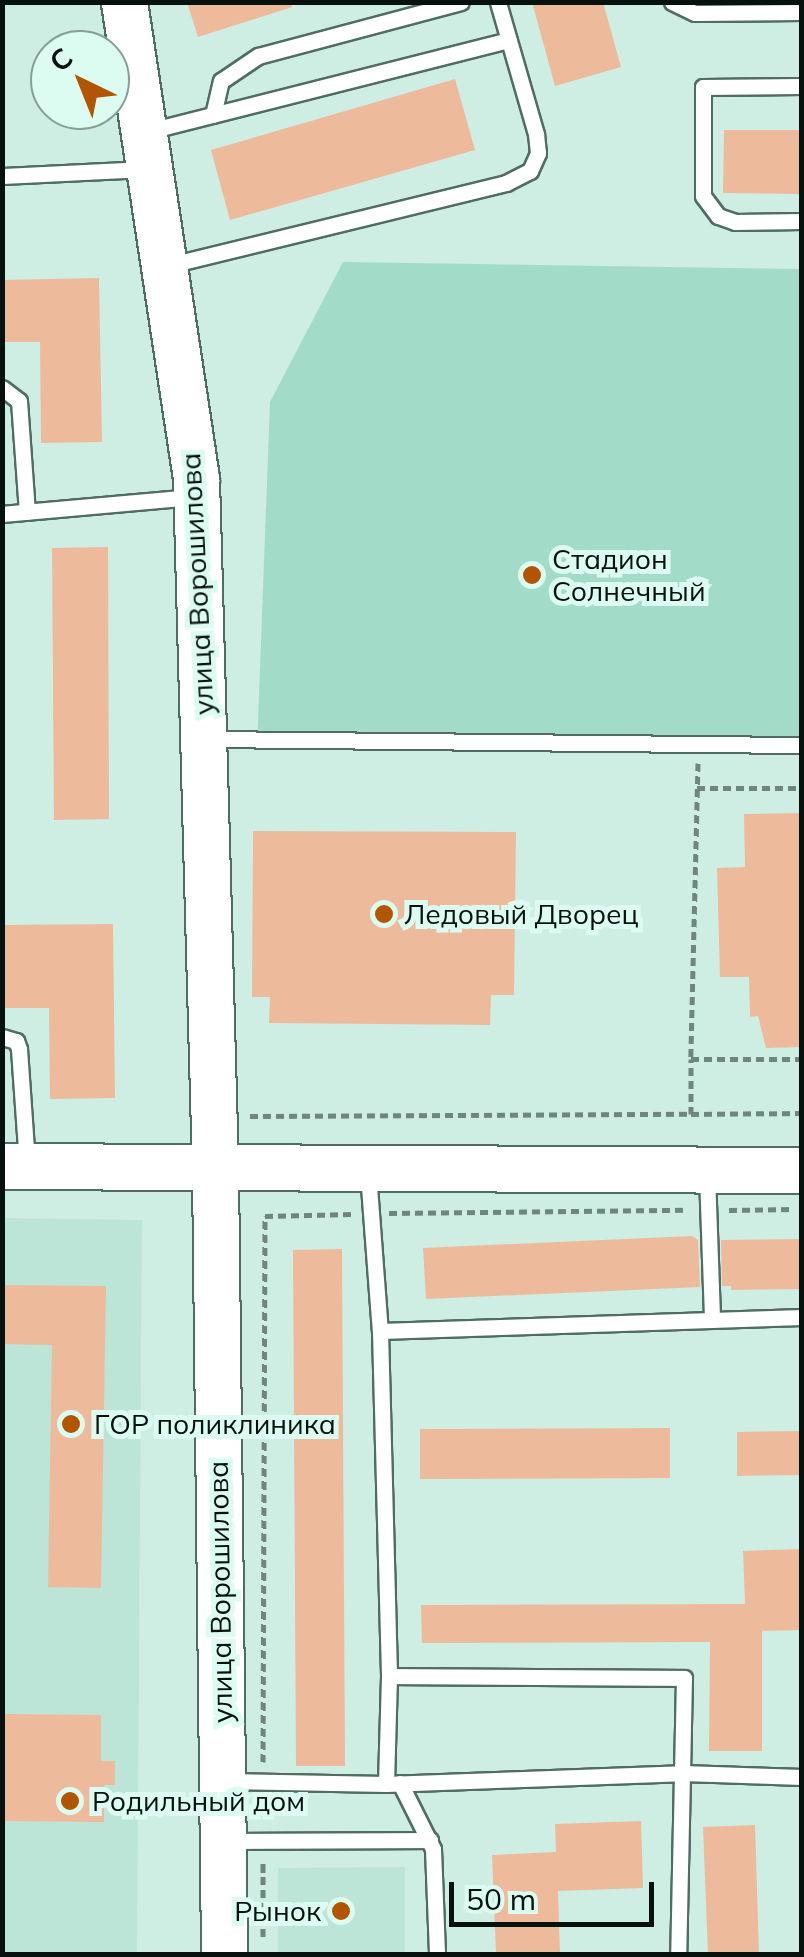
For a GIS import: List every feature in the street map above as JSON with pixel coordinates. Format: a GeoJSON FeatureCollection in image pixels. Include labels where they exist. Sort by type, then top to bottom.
{"type":"FeatureCollection","features":[{"type":"Feature","properties":{"kind":"main road","name":"улица Ворошилова"},"geometry":{"type":"LineString","coordinates":[[124,2],[166,266],[196,496],[216,1170],[224,1954]]}},
{"type":"Feature","properties":{"kind":"main road"},"geometry":{"type":"LineString","coordinates":[[15,1166],[802,1170]]}},
{"type":"Feature","properties":{"kind":"lane"},"geometry":{"type":"LineString","coordinates":[[213,114],[221,82],[258,56],[460,2]]}},
{"type":"Feature","properties":{"kind":"lane"},"geometry":{"type":"LineString","coordinates":[[166,266],[506,183],[530,171],[538,154],[536,134],[498,2]]}},
{"type":"Feature","properties":{"kind":"lane"},"geometry":{"type":"LineString","coordinates":[[672,2],[695,13],[802,12]]}},
{"type":"Feature","properties":{"kind":"lane"},"geometry":{"type":"LineString","coordinates":[[2,176],[148,150],[213,114],[509,40]]}},
{"type":"Feature","properties":{"kind":"lane"},"geometry":{"type":"LineString","coordinates":[[802,86],[703,87],[703,196],[718,216],[736,222],[802,221]]}},
{"type":"Feature","properties":{"kind":"lane"},"geometry":{"type":"LineString","coordinates":[[2,388],[18,401],[27,512]]}},
{"type":"Feature","properties":{"kind":"lane"},"geometry":{"type":"LineString","coordinates":[[2,514],[196,496]]}},
{"type":"Feature","properties":{"kind":"lane"},"geometry":{"type":"LineString","coordinates":[[204,738],[802,745]]}},
{"type":"Feature","properties":{"kind":"lane"},"geometry":{"type":"LineString","coordinates":[[2,1037],[16,1041],[20,1050],[15,1166]]}},
{"type":"Feature","properties":{"kind":"lane"},"geometry":{"type":"LineString","coordinates":[[368,1170],[380,1331],[393,1784],[430,1840],[436,1954]]}},
{"type":"Feature","properties":{"kind":"lane"},"geometry":{"type":"LineString","coordinates":[[707,1170],[712,1320]]}},
{"type":"Feature","properties":{"kind":"lane"},"geometry":{"type":"LineString","coordinates":[[380,1331],[802,1316]]}},
{"type":"Feature","properties":{"kind":"lane"},"geometry":{"type":"LineString","coordinates":[[389,1676],[684,1678],[678,1954]]}},
{"type":"Feature","properties":{"kind":"lane"},"geometry":{"type":"LineString","coordinates":[[222,1782],[393,1784],[681,1773],[802,1776]]}},
{"type":"Feature","properties":{"kind":"lane"},"geometry":{"type":"LineString","coordinates":[[223,1841],[430,1840]]}},
{"type":"Feature","properties":{"kind":"path"},"geometry":{"type":"LineString","coordinates":[[692,1114],[697,788],[802,788]]}},
{"type":"Feature","properties":{"kind":"path"},"geometry":{"type":"LineString","coordinates":[[691,1059],[802,1058]]}},
{"type":"Feature","properties":{"kind":"path"},"geometry":{"type":"LineString","coordinates":[[214,1116],[802,1113]]}},
{"type":"Feature","properties":{"kind":"shaded area","name":"Стадион Солнечный"},"geometry":{"type":"Polygon","coordinates":[[[343,262],[801,269],[801,752],[257,748],[270,402],[343,262]]]}},
{"type":"Feature","properties":{"kind":"shaded area"},"geometry":{"type":"Polygon","coordinates":[[[3,1218],[142,1220],[137,1954],[3,1954],[3,1218]]]}},
{"type":"Feature","properties":{"kind":"shaded area","name":"Рынок"},"geometry":{"type":"Polygon","coordinates":[[[405,1867],[405,1954],[278,1954],[278,1868],[405,1867]]]}},
{"type":"Feature","properties":{"kind":"building"},"geometry":{"type":"Polygon","coordinates":[[[187,2],[291,2],[292,7],[198,37],[187,2]]]}},
{"type":"Feature","properties":{"kind":"building"},"geometry":{"type":"Polygon","coordinates":[[[532,2],[603,2],[621,67],[555,86],[532,2]]]}},
{"type":"Feature","properties":{"kind":"building"},"geometry":{"type":"Polygon","coordinates":[[[455,79],[475,150],[230,220],[211,150],[455,79]]]}},
{"type":"Feature","properties":{"kind":"building"},"geometry":{"type":"Polygon","coordinates":[[[724,130],[802,130],[802,194],[723,193],[724,130]]]}},
{"type":"Feature","properties":{"kind":"building"},"geometry":{"type":"Polygon","coordinates":[[[99,278],[102,442],[41,443],[40,342],[2,342],[2,280],[99,278]]]}},
{"type":"Feature","properties":{"kind":"building"},"geometry":{"type":"Polygon","coordinates":[[[108,547],[109,819],[54,820],[52,548],[108,547]]]}},
{"type":"Feature","properties":{"kind":"building"},"geometry":{"type":"Polygon","coordinates":[[[802,813],[802,1047],[766,1048],[758,1016],[750,1017],[749,977],[720,977],[717,868],[745,867],[744,814],[802,813]]]}},
{"type":"Feature","properties":{"kind":"building","name":"Ледовый Дворец"},"geometry":{"type":"Polygon","coordinates":[[[253,831],[516,832],[514,995],[491,995],[490,1025],[269,1023],[270,997],[252,997],[253,831]]]}},
{"type":"Feature","properties":{"kind":"building"},"geometry":{"type":"Polygon","coordinates":[[[113,924],[115,1098],[50,1099],[49,1008],[2,1008],[2,925],[113,924]]]}},
{"type":"Feature","properties":{"kind":"building"},"geometry":{"type":"Polygon","coordinates":[[[692,1236],[698,1240],[700,1287],[426,1299],[423,1248],[692,1236]]]}},
{"type":"Feature","properties":{"kind":"building"},"geometry":{"type":"Polygon","coordinates":[[[802,1239],[802,1289],[731,1290],[731,1286],[722,1286],[721,1240],[802,1239]]]}},
{"type":"Feature","properties":{"kind":"building"},"geometry":{"type":"Polygon","coordinates":[[[342,1249],[345,1766],[296,1766],[293,1250],[342,1249]]]}},
{"type":"Feature","properties":{"kind":"building"},"geometry":{"type":"Polygon","coordinates":[[[2,1285],[106,1286],[101,1588],[48,1587],[52,1345],[2,1344],[2,1285]]]}},
{"type":"Feature","properties":{"kind":"building"},"geometry":{"type":"Polygon","coordinates":[[[670,1428],[670,1478],[420,1479],[420,1429],[670,1428]]]}},
{"type":"Feature","properties":{"kind":"building"},"geometry":{"type":"Polygon","coordinates":[[[802,1431],[802,1475],[737,1476],[737,1432],[802,1431]]]}},
{"type":"Feature","properties":{"kind":"building"},"geometry":{"type":"Polygon","coordinates":[[[802,1549],[802,1630],[762,1631],[762,1751],[709,1751],[710,1642],[422,1643],[421,1605],[745,1604],[743,1551],[802,1549]]]}},
{"type":"Feature","properties":{"kind":"building"},"geometry":{"type":"Polygon","coordinates":[[[2,1714],[101,1715],[101,1761],[115,1761],[115,1785],[104,1785],[104,1822],[2,1821],[2,1714]]]}},
{"type":"Feature","properties":{"kind":"building"},"geometry":{"type":"Polygon","coordinates":[[[641,1821],[643,1888],[558,1891],[560,1954],[496,1954],[492,1855],[556,1852],[555,1824],[641,1821]]]}},
{"type":"Feature","properties":{"kind":"building"},"geometry":{"type":"Polygon","coordinates":[[[755,1825],[759,1954],[708,1954],[703,1827],[755,1825]]]}},
{"type":"Feature","properties":{"kind":"place","name":"Стадион Солнечный"},"geometry":{"type":"Point","coordinates":[532,575]}},
{"type":"Feature","properties":{"kind":"place","name":"Ледовый Дворец"},"geometry":{"type":"Point","coordinates":[384,914]}},
{"type":"Feature","properties":{"kind":"place","name":"ГОР поликлиника"},"geometry":{"type":"Point","coordinates":[71,1424]}},
{"type":"Feature","properties":{"kind":"place","name":"Родильный дом"},"geometry":{"type":"Point","coordinates":[70,1801]}},
{"type":"Feature","properties":{"kind":"place","name":"Рынок"},"geometry":{"type":"Point","coordinates":[341,1911]}}]}
